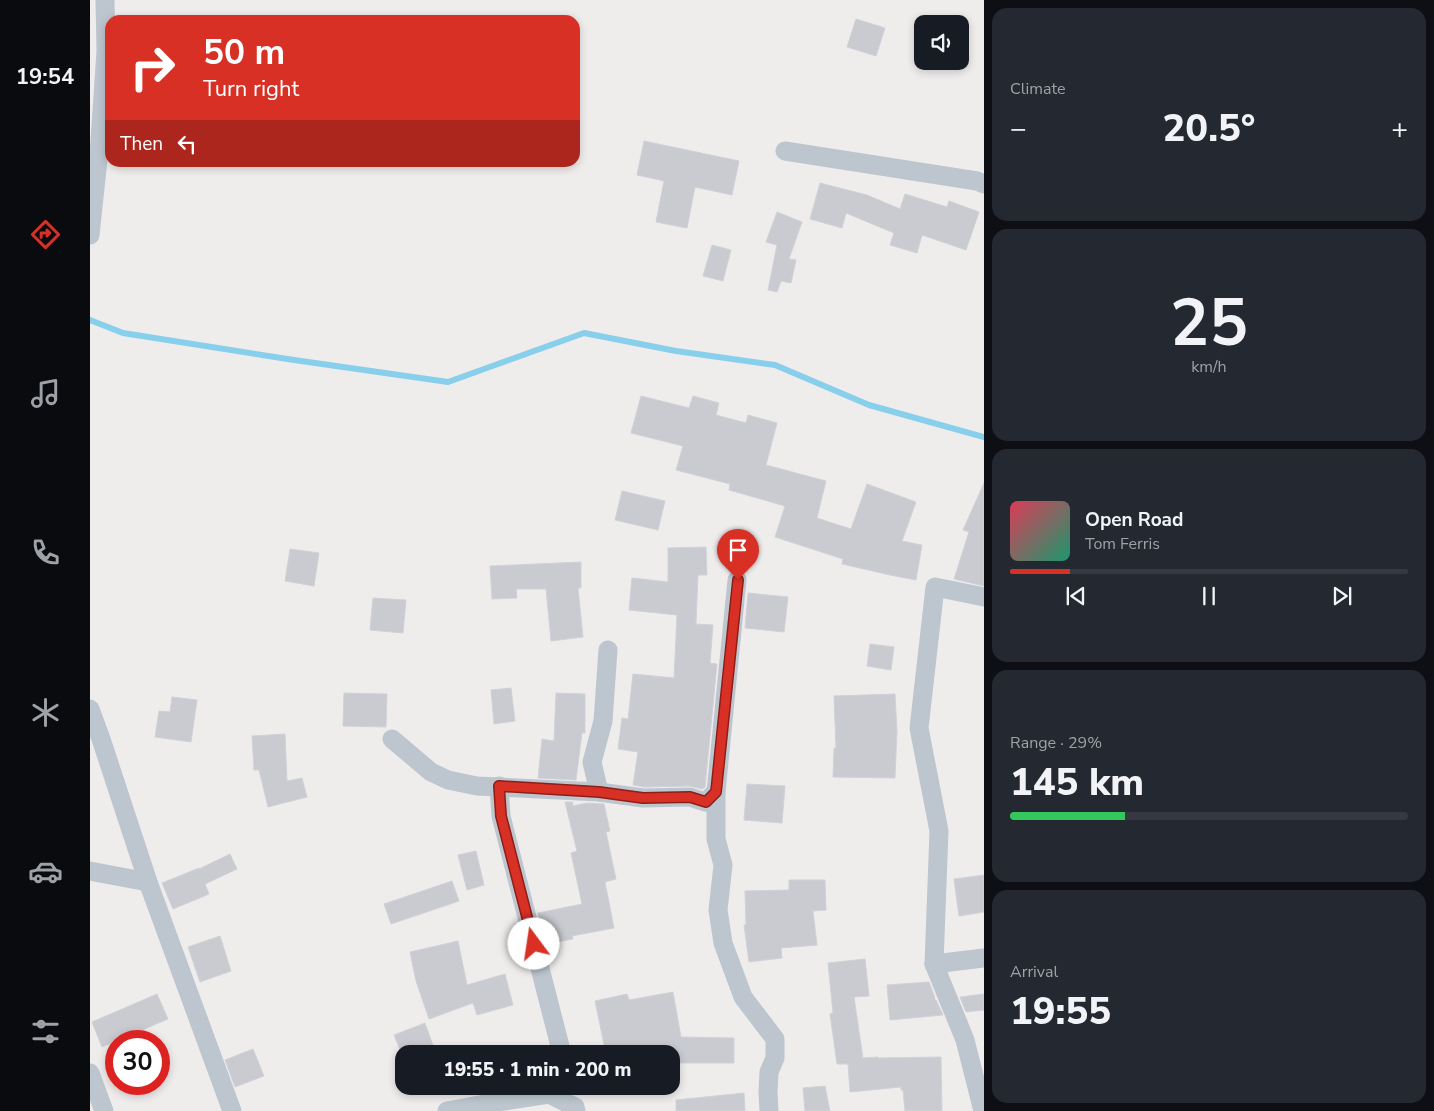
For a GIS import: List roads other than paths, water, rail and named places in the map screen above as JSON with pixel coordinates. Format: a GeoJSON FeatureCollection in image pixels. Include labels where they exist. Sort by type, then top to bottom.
{"type":"FeatureCollection","features":[{"type":"Feature","properties":{"kind":"street"},"geometry":{"type":"LineString","coordinates":[[105,0],[105,15]]}},
{"type":"Feature","properties":{"kind":"street"},"geometry":{"type":"LineString","coordinates":[[90,235],[100,141],[105,66]]}},
{"type":"Feature","properties":{"kind":"street"},"geometry":{"type":"LineString","coordinates":[[785,151],[984,184]]}},
{"type":"Feature","properties":{"kind":"street"},"geometry":{"type":"LineString","coordinates":[[738,580],[716,792],[716,839],[723,865],[718,910],[723,943],[743,997],[775,1039],[775,1058],[770,1072],[768,1092],[769,1111]]}},
{"type":"Feature","properties":{"kind":"street"},"geometry":{"type":"LineString","coordinates":[[983,1111],[965,1040],[934,964],[939,831],[919,728],[935,587],[984,597]]}},
{"type":"Feature","properties":{"kind":"street"},"geometry":{"type":"LineString","coordinates":[[599,792],[592,762],[603,721],[608,650]]}},
{"type":"Feature","properties":{"kind":"street"},"geometry":{"type":"LineString","coordinates":[[90,709],[102,739],[148,882],[232,1111]]}},
{"type":"Feature","properties":{"kind":"street"},"geometry":{"type":"LineString","coordinates":[[392,739],[431,772],[448,780],[478,786],[599,792],[643,798],[690,797],[706,802],[716,792]]}},
{"type":"Feature","properties":{"kind":"street"},"geometry":{"type":"LineString","coordinates":[[499,786],[501,816],[560,1045]]}},
{"type":"Feature","properties":{"kind":"street"},"geometry":{"type":"LineString","coordinates":[[90,871],[148,882]]}},
{"type":"Feature","properties":{"kind":"street"},"geometry":{"type":"LineString","coordinates":[[934,964],[984,958]]}},
{"type":"Feature","properties":{"kind":"street"},"geometry":{"type":"LineString","coordinates":[[90,1073],[104,1111]]}},
{"type":"Feature","properties":{"kind":"street"},"geometry":{"type":"LineString","coordinates":[[447,1111],[549,1094],[576,1109]]}},
{"type":"Feature","properties":{"kind":"street"},"geometry":{"type":"LineString","coordinates":[[572,1095],[576,1109]]}},
{"type":"Feature","properties":{"kind":"waterway"},"geometry":{"type":"LineString","coordinates":[[90,320],[123,333],[448,382],[584,333],[676,351],[775,365],[869,405],[984,437]]}}]}
